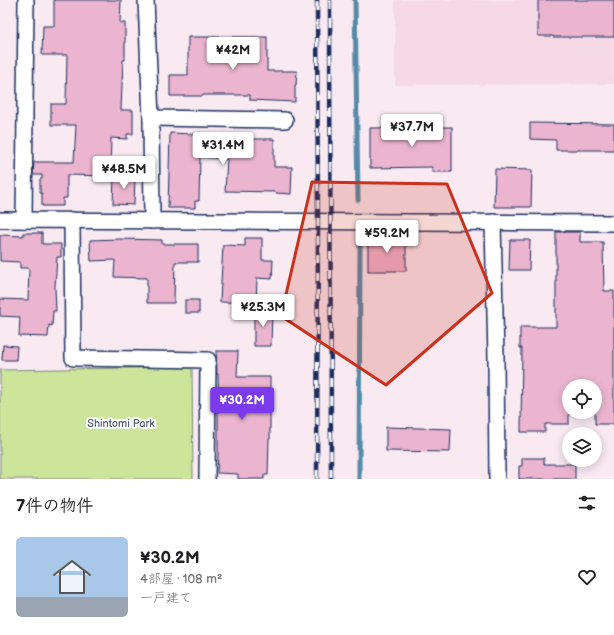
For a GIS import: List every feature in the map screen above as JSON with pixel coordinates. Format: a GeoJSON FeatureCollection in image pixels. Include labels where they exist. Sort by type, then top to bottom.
{"type":"FeatureCollection","features":[{"type":"Feature","properties":{"kind":"street"},"geometry":{"type":"LineString","coordinates":[[24,220],[26,0]]}},
{"type":"Feature","properties":{"kind":"street"},"geometry":{"type":"LineString","coordinates":[[146,0],[151,118],[152,220]]}},
{"type":"Feature","properties":{"kind":"street"},"geometry":{"type":"LineString","coordinates":[[151,118],[285,120]]}},
{"type":"Feature","properties":{"kind":"street"},"geometry":{"type":"LineString","coordinates":[[0,220],[614,223]]}},
{"type":"Feature","properties":{"kind":"street"},"geometry":{"type":"LineString","coordinates":[[72,220],[73,358],[208,360],[207,479]]}},
{"type":"Feature","properties":{"kind":"street"},"geometry":{"type":"LineString","coordinates":[[493,222],[497,479]]}},
{"type":"Feature","properties":{"kind":"highlighted area"},"geometry":{"type":"Polygon","coordinates":[[[312,182],[447,184],[492,293],[386,385],[281,316],[312,182]]]}},
{"type":"Feature","properties":{"kind":"shaded area"},"geometry":{"type":"Polygon","coordinates":[[[395,0],[614,0],[614,84],[395,85],[395,0]]]}},
{"type":"Feature","properties":{"kind":"green space","name":"Shintomi Park"},"geometry":{"type":"Polygon","coordinates":[[[192,367],[193,479],[0,479],[0,370],[192,367]]]}},
{"type":"Feature","properties":{"kind":"building"},"geometry":{"type":"Polygon","coordinates":[[[54,0],[121,0],[120,23],[125,23],[125,60],[123,60],[121,110],[133,110],[133,134],[127,134],[127,139],[111,138],[110,176],[67,175],[67,198],[63,198],[63,206],[42,206],[40,179],[42,179],[42,175],[33,175],[34,162],[74,162],[76,125],[51,125],[51,104],[66,104],[67,55],[42,55],[43,26],[54,26],[54,0]]]}},
{"type":"Feature","properties":{"kind":"building"},"geometry":{"type":"Polygon","coordinates":[[[538,0],[614,0],[614,37],[538,36],[538,0]]]}},
{"type":"Feature","properties":{"kind":"building"},"geometry":{"type":"Polygon","coordinates":[[[188,37],[267,37],[267,71],[297,71],[295,102],[250,100],[250,95],[170,96],[170,75],[188,75],[188,37]]]}},
{"type":"Feature","properties":{"kind":"building"},"geometry":{"type":"Polygon","coordinates":[[[530,123],[614,124],[614,150],[556,150],[556,140],[530,139],[530,123]]]}},
{"type":"Feature","properties":{"kind":"building"},"geometry":{"type":"Polygon","coordinates":[[[452,127],[452,172],[432,172],[432,167],[370,168],[370,128],[452,127]]]}},
{"type":"Feature","properties":{"kind":"building"},"geometry":{"type":"Polygon","coordinates":[[[170,133],[236,136],[236,139],[274,139],[274,167],[292,167],[291,194],[276,192],[225,191],[227,159],[200,157],[199,201],[195,201],[195,208],[168,208],[170,133]]]}},
{"type":"Feature","properties":{"kind":"building"},"geometry":{"type":"Polygon","coordinates":[[[495,169],[532,170],[531,207],[494,207],[495,169]]]}},
{"type":"Feature","properties":{"kind":"building"},"geometry":{"type":"Polygon","coordinates":[[[114,176],[135,176],[134,205],[113,204],[114,176]]]}},
{"type":"Feature","properties":{"kind":"building"},"geometry":{"type":"Polygon","coordinates":[[[556,232],[580,232],[580,242],[603,242],[604,291],[614,291],[614,424],[595,424],[595,419],[602,419],[602,379],[562,379],[562,419],[569,419],[569,424],[545,424],[545,432],[521,432],[522,348],[520,348],[520,327],[556,327],[556,232]]]}},
{"type":"Feature","properties":{"kind":"building"},"geometry":{"type":"Polygon","coordinates":[[[23,233],[42,233],[42,244],[61,244],[61,257],[57,257],[55,287],[56,311],[53,311],[52,326],[49,325],[48,337],[19,336],[20,317],[0,316],[0,299],[28,300],[29,268],[20,268],[20,262],[0,261],[0,235],[23,236],[23,233]]]}},
{"type":"Feature","properties":{"kind":"building"},"geometry":{"type":"Polygon","coordinates":[[[245,238],[262,238],[262,260],[273,260],[272,279],[257,278],[256,303],[220,302],[223,245],[245,246],[245,238]]]}},
{"type":"Feature","properties":{"kind":"building"},"geometry":{"type":"Polygon","coordinates":[[[368,238],[406,238],[406,271],[368,271],[368,238]]]}},
{"type":"Feature","properties":{"kind":"building"},"geometry":{"type":"Polygon","coordinates":[[[90,240],[162,240],[162,244],[198,244],[198,262],[175,262],[174,303],[147,303],[147,278],[114,277],[115,260],[91,261],[90,240]]]}},
{"type":"Feature","properties":{"kind":"building"},"geometry":{"type":"Polygon","coordinates":[[[510,240],[530,240],[529,270],[509,270],[510,240]]]}},
{"type":"Feature","properties":{"kind":"building"},"geometry":{"type":"Polygon","coordinates":[[[185,300],[199,300],[199,313],[185,313],[185,300]]]}},
{"type":"Feature","properties":{"kind":"building"},"geometry":{"type":"Polygon","coordinates":[[[254,311],[272,311],[271,346],[254,346],[254,311]]]}},
{"type":"Feature","properties":{"kind":"building"},"geometry":{"type":"Polygon","coordinates":[[[3,345],[17,346],[16,360],[2,360],[3,345]]]}},
{"type":"Feature","properties":{"kind":"building"},"geometry":{"type":"Polygon","coordinates":[[[216,351],[238,351],[237,377],[270,377],[270,439],[268,475],[264,475],[264,479],[238,479],[238,474],[217,473],[219,411],[216,351]]]}},
{"type":"Feature","properties":{"kind":"building"},"geometry":{"type":"Polygon","coordinates":[[[386,427],[451,429],[450,452],[386,451],[386,427]]]}},
{"type":"Feature","properties":{"kind":"building"},"geometry":{"type":"Polygon","coordinates":[[[522,458],[544,458],[544,464],[562,464],[562,467],[575,467],[575,479],[519,479],[519,466],[522,466],[522,458]]]}},
{"type":"Feature","properties":{"kind":"waterway"},"geometry":{"type":"LineString","coordinates":[[355,0],[358,200]]}},
{"type":"Feature","properties":{"kind":"waterway"},"geometry":{"type":"LineString","coordinates":[[359,479],[360,241]]}},
{"type":"Feature","properties":{"kind":"railway"},"geometry":{"type":"LineString","coordinates":[[317,0],[317,479]]}},
{"type":"Feature","properties":{"kind":"railway"},"geometry":{"type":"LineString","coordinates":[[330,0],[331,479]]}}]}
